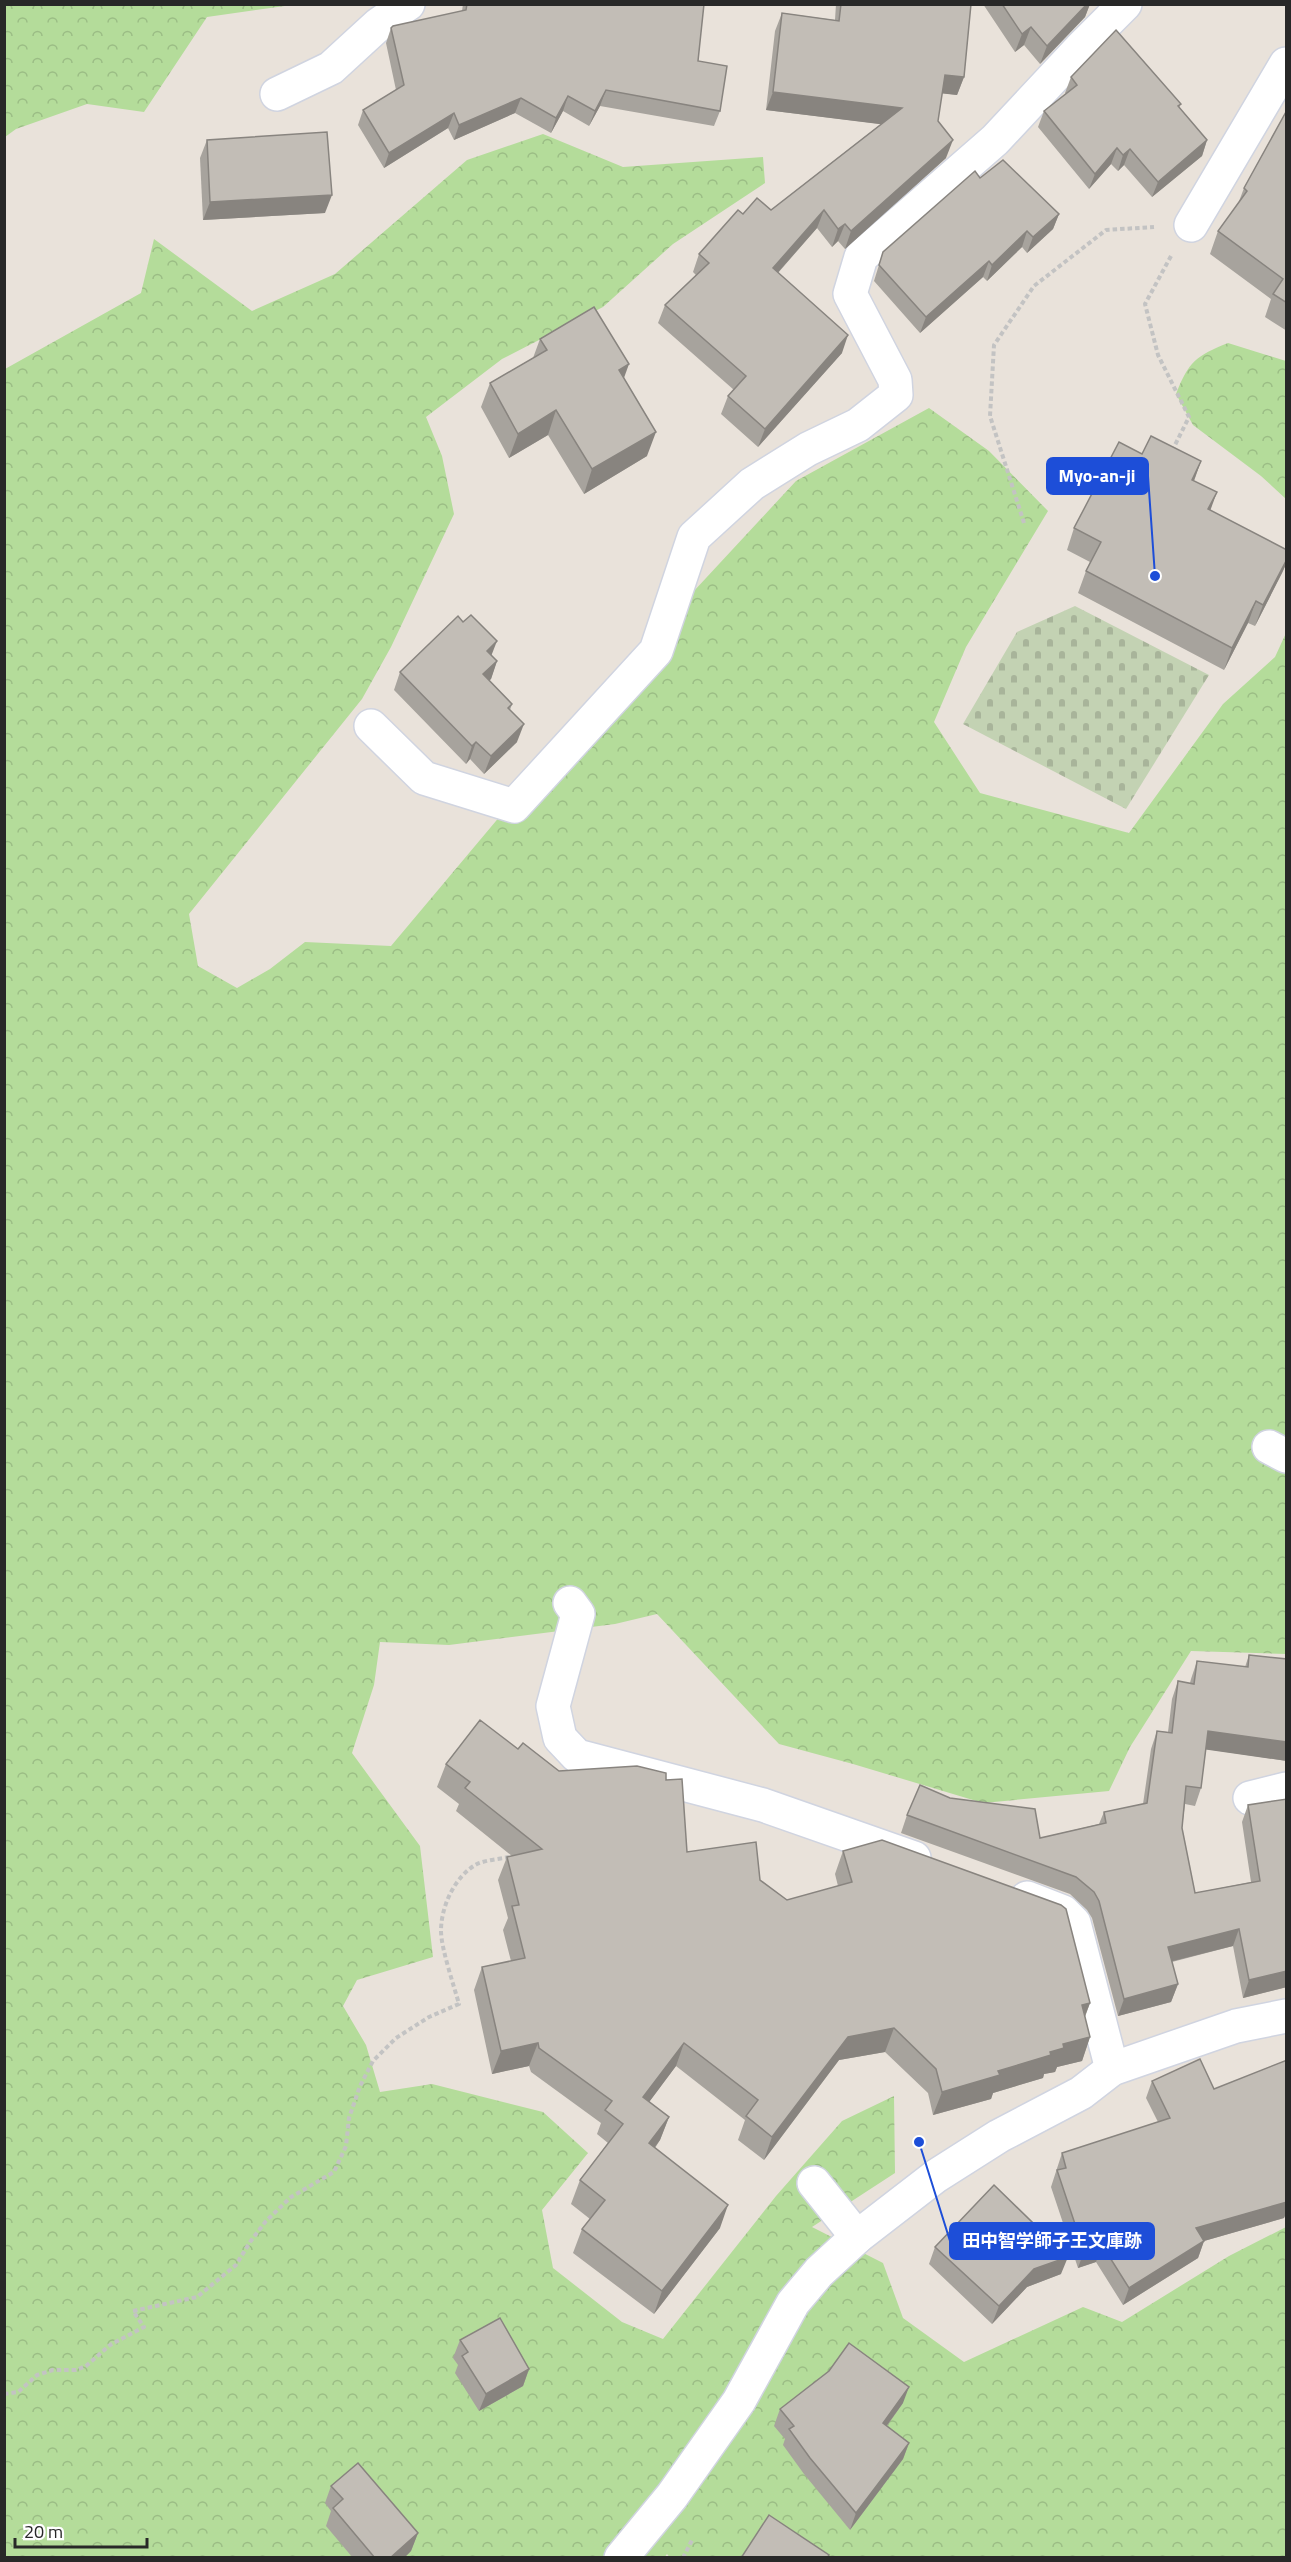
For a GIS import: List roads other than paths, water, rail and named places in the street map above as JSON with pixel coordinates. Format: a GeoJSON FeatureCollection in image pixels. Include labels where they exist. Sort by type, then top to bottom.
{"type":"FeatureCollection","features":[{"type":"Feature","properties":{"kind":"street"},"geometry":{"type":"LineString","coordinates":[[277,94],[331,68],[379,24],[408,4]]}},
{"type":"Feature","properties":{"kind":"street"},"geometry":{"type":"LineString","coordinates":[[371,726],[424,778],[514,806],[656,651],[694,537],[752,484],[808,449],[858,425],[896,395],[895,380],[850,294],[861,257],[994,140],[1125,4]]}},
{"type":"Feature","properties":{"kind":"street"},"geometry":{"type":"LineString","coordinates":[[1191,225],[1287,64]]}},
{"type":"Feature","properties":{"kind":"street"},"geometry":{"type":"LineString","coordinates":[[570,1603],[578,1614],[553,1706],[560,1737],[577,1756],[763,1805],[940,1866]]}},
{"type":"Feature","properties":{"kind":"street"},"geometry":{"type":"LineString","coordinates":[[1250,1798],[1287,1789]]}},
{"type":"Feature","properties":{"kind":"street"},"geometry":{"type":"LineString","coordinates":[[994,1886],[1063,1912],[1074,1923],[1113,2069]]}},
{"type":"Feature","properties":{"kind":"street"},"geometry":{"type":"LineString","coordinates":[[621,2558],[672,2496],[739,2401],[793,2303],[819,2272],[857,2237],[936,2176],[999,2136],[1081,2092],[1113,2069],[1236,2026],[1287,2016]]}},
{"type":"Feature","properties":{"kind":"street"},"geometry":{"type":"LineString","coordinates":[[814,2183],[857,2237]]}},
{"type":"Feature","properties":{"kind":"place","name":"Myo-an-ji"},"geometry":{"type":"Point","coordinates":[1155,576]}},
{"type":"Feature","properties":{"kind":"place","name":"田中智学師子王文庫跡"},"geometry":{"type":"Point","coordinates":[919,2142]}}]}
